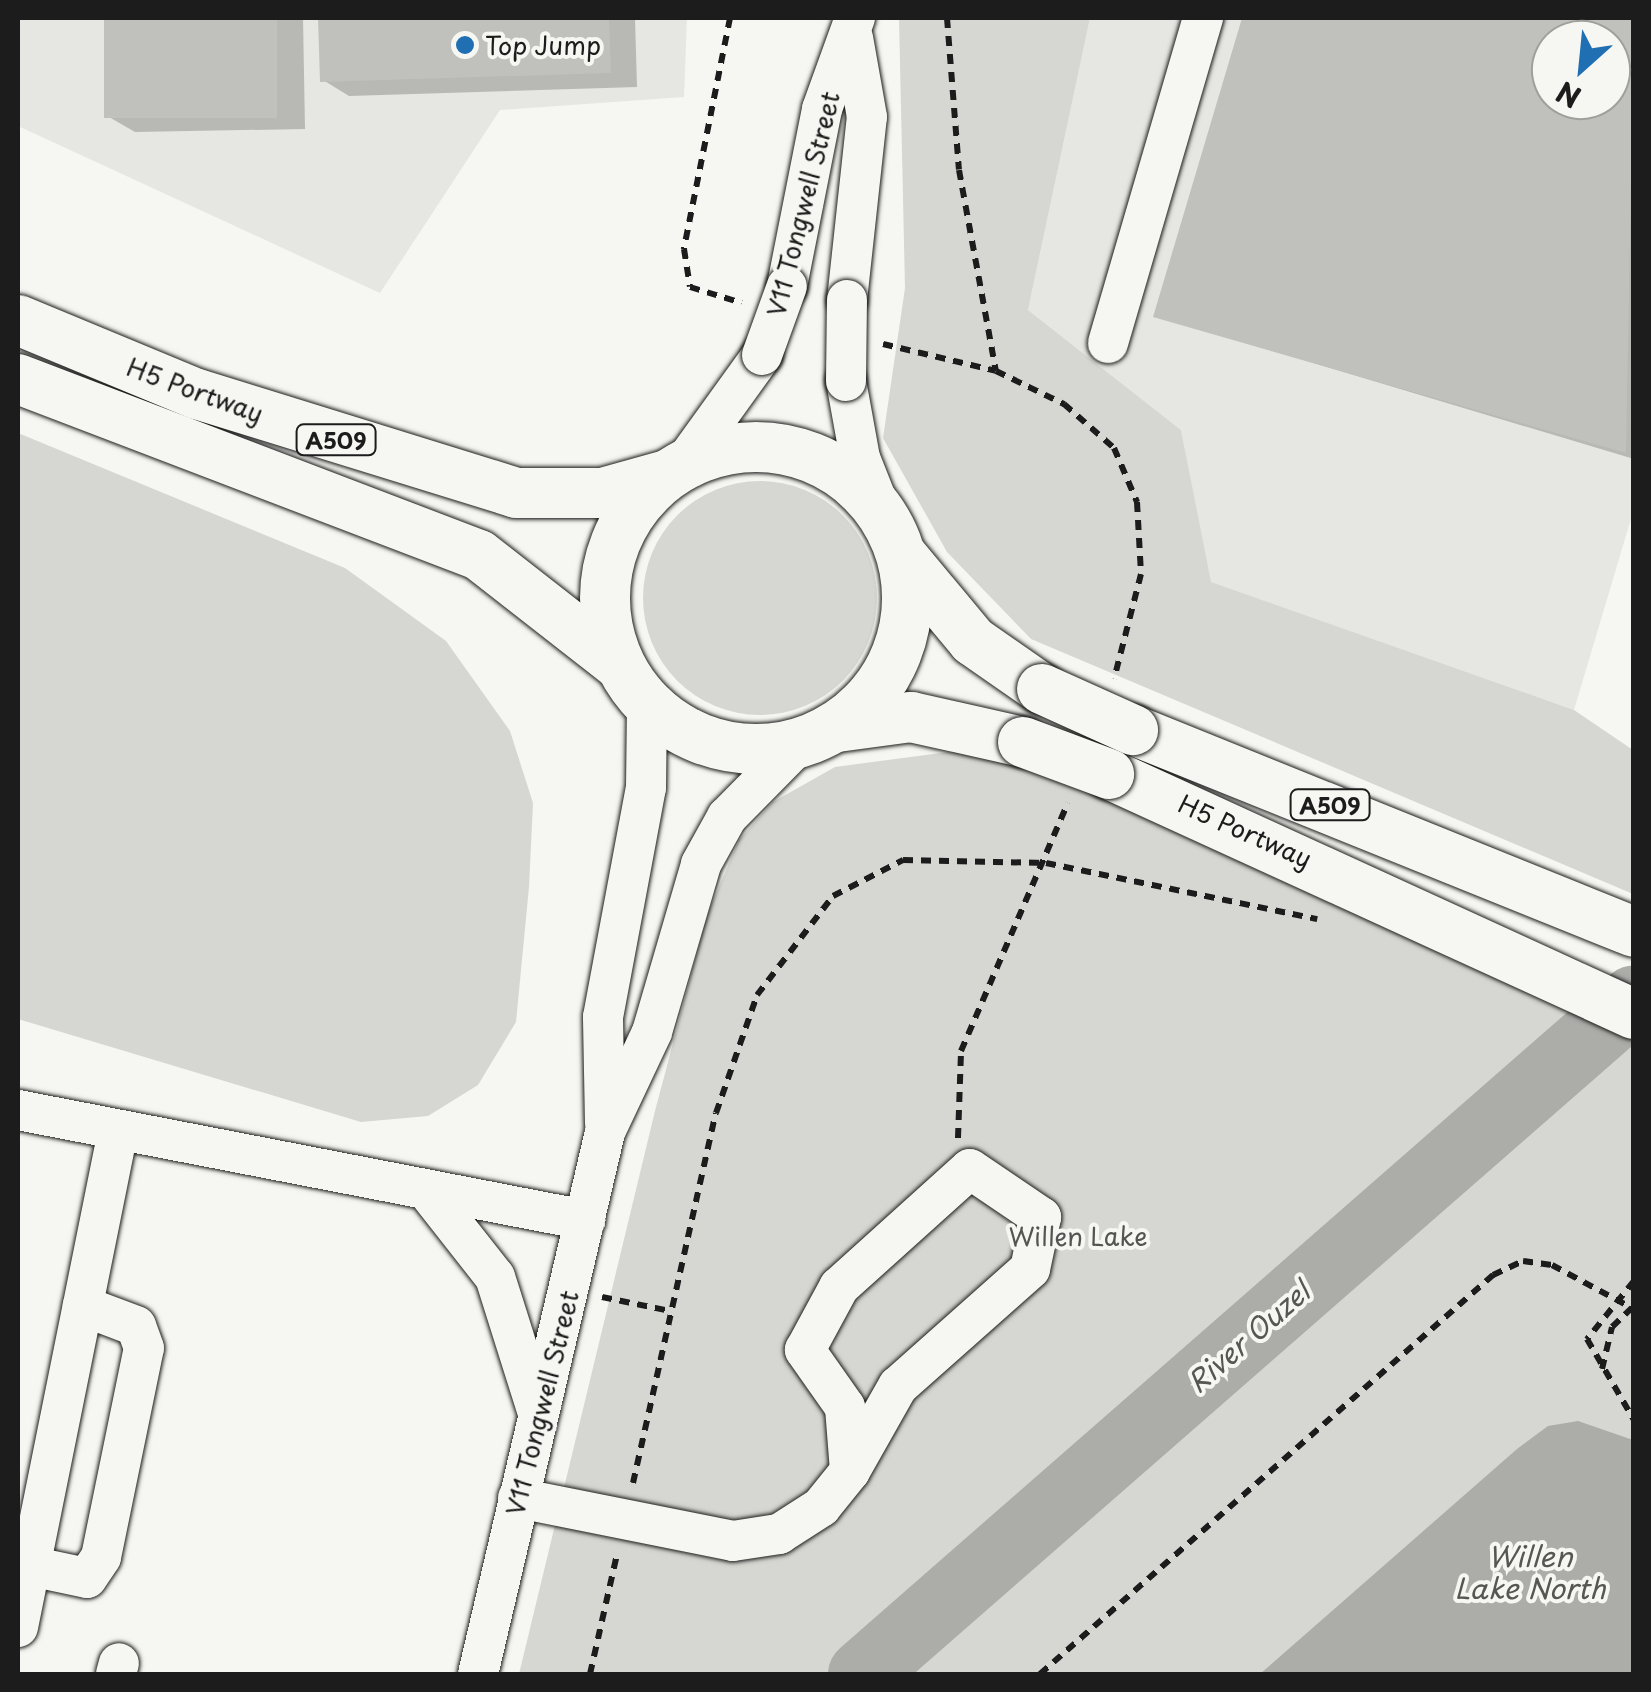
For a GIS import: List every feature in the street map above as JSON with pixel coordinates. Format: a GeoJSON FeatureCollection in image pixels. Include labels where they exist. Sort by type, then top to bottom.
{"type":"FeatureCollection","features":[{"type":"Feature","properties":{"kind":"main road","name":"H5 Portway"},"geometry":{"type":"LineString","coordinates":[[18,320],[198,394],[516,493],[602,493],[674,470]]}},
{"type":"Feature","properties":{"kind":"main road","name":"A509"},"geometry":{"type":"LineString","coordinates":[[18,378],[479,555],[634,684],[718,744],[818,735],[874,695],[898,654],[908,606],[903,557],[882,512],[856,483],[790,450],[753,446],[674,470]]}},
{"type":"Feature","properties":{"kind":"main road"},"geometry":{"type":"LineString","coordinates":[[634,684],[608,632],[609,562],[631,514],[674,470]]}},
{"type":"Feature","properties":{"kind":"main road","name":"H5 Portway"},"geometry":{"type":"LineString","coordinates":[[903,557],[973,641],[1042,689],[1120,713],[1634,932]]}},
{"type":"Feature","properties":{"kind":"main road","name":"H5 Portway"},"geometry":{"type":"LineString","coordinates":[[818,735],[911,718],[1024,742],[1091,782],[1488,942],[1634,1014]]}},
{"type":"Feature","properties":{"kind":"street"},"geometry":{"type":"LineString","coordinates":[[1108,343],[1203,18]]}},
{"type":"Feature","properties":{"kind":"street","name":"V11 Tongwell Street"},"geometry":{"type":"LineString","coordinates":[[674,470],[762,354],[786,286],[822,109],[854,28]]}},
{"type":"Feature","properties":{"kind":"street","name":"V11 Tongwell Street"},"geometry":{"type":"LineString","coordinates":[[854,28],[867,117],[847,300],[846,381],[860,458],[882,512]]}},
{"type":"Feature","properties":{"kind":"street","name":"V11 Tongwell Street"},"geometry":{"type":"LineString","coordinates":[[605,1132],[604,1017],[646,788],[634,684]]}},
{"type":"Feature","properties":{"kind":"street","name":"V11 Tongwell Street"},"geometry":{"type":"LineString","coordinates":[[478,1674],[605,1132],[652,1032],[701,864],[727,817],[818,735]]}},
{"type":"Feature","properties":{"kind":"street"},"geometry":{"type":"LineString","coordinates":[[18,1110],[585,1220]]}},
{"type":"Feature","properties":{"kind":"street"},"geometry":{"type":"LineString","coordinates":[[18,1627],[118,1131]]}},
{"type":"Feature","properties":{"kind":"street"},"geometry":{"type":"LineString","coordinates":[[518,1498],[733,1542],[778,1534],[821,1507],[850,1471],[898,1386],[1030,1270],[1040,1217],[970,1169],[839,1287],[805,1350],[846,1407],[850,1471]]}},
{"type":"Feature","properties":{"kind":"street"},"geometry":{"type":"LineString","coordinates":[[428,1192],[495,1277],[537,1410]]}},
{"type":"Feature","properties":{"kind":"street"},"geometry":{"type":"LineString","coordinates":[[30,1566],[97,1572],[144,1348],[136,1326],[84,1306]]}},
{"type":"Feature","properties":{"kind":"path"},"geometry":{"type":"LineString","coordinates":[[947,18],[959,170],[996,371]]}},
{"type":"Feature","properties":{"kind":"path"},"geometry":{"type":"LineString","coordinates":[[948,363],[996,371],[1064,404],[1114,448],[1137,502],[1140,574],[1120,713]]}},
{"type":"Feature","properties":{"kind":"path"},"geometry":{"type":"LineString","coordinates":[[970,1169],[955,1121],[961,1051],[1046,863],[1091,782]]}},
{"type":"Feature","properties":{"kind":"path"},"geometry":{"type":"LineString","coordinates":[[590,1674],[716,1113],[758,994],[784,954],[832,896],[903,860],[1046,863],[1339,924]]}},
{"type":"Feature","properties":{"kind":"path"},"geometry":{"type":"LineString","coordinates":[[1040,1674],[1493,1275],[1524,1261],[1552,1264],[1633,1307],[1601,1350],[1602,1375]]}},
{"type":"Feature","properties":{"kind":"path"},"geometry":{"type":"LineString","coordinates":[[1634,1281],[1587,1339],[1602,1375],[1634,1420]]}},
{"type":"Feature","properties":{"kind":"path"},"geometry":{"type":"LineString","coordinates":[[570,1290],[670,1310]]}},
{"type":"Feature","properties":{"kind":"shaded area"},"geometry":{"type":"Polygon","coordinates":[[[18,18],[687,18],[684,97],[500,110],[380,293],[18,126],[18,18]]]}},
{"type":"Feature","properties":{"kind":"shaded area"},"geometry":{"type":"Polygon","coordinates":[[[1090,18],[1633,18],[1633,512],[1574,710],[1210,582],[1181,430],[1028,310],[1090,18]]]}},
{"type":"Feature","properties":{"kind":"green space"},"geometry":{"type":"Polygon","coordinates":[[[899,18],[1090,18],[1028,310],[1181,430],[1211,582],[1574,710],[1633,750],[1633,894],[1031,639],[947,552],[883,438],[905,288],[899,18]]]}},
{"type":"Feature","properties":{"kind":"green space"},"geometry":{"type":"Polygon","coordinates":[[[18,433],[345,568],[446,641],[510,731],[533,803],[529,887],[516,1022],[478,1085],[428,1116],[361,1122],[18,1019],[18,433]]]}},
{"type":"Feature","properties":{"kind":"green space"},"geometry":{"type":"Polygon","coordinates":[[[760,481],[805,490],[843,515],[868,553],[877,598],[868,643],[843,681],[805,706],[760,715],[715,706],[677,681],[652,643],[643,598],[652,553],[677,515],[715,490],[760,481]]]}},
{"type":"Feature","properties":{"kind":"green space","name":"Willen Lake"},"geometry":{"type":"Polygon","coordinates":[[[1023,742],[1633,1005],[1633,1674],[519,1674],[655,1111],[707,915],[739,840],[773,802],[835,767],[1023,742]]]}},
{"type":"Feature","properties":{"kind":"water","name":"Willen Lake North"},"geometry":{"type":"Polygon","coordinates":[[[1578,1421],[1633,1440],[1633,1674],[1260,1674],[1517,1449],[1548,1426],[1578,1421]]]}},
{"type":"Feature","properties":{"kind":"building"},"geometry":{"type":"Polygon","coordinates":[[[104,18],[277,18],[277,118],[104,118],[104,18]]]}},
{"type":"Feature","properties":{"kind":"building","name":"Top Jump"},"geometry":{"type":"Polygon","coordinates":[[[318,18],[609,18],[611,73],[320,82],[318,18]]]}},
{"type":"Feature","properties":{"kind":"building"},"geometry":{"type":"Polygon","coordinates":[[[1242,18],[1634,18],[1626,453],[1153,317],[1242,18]]]}},
{"type":"Feature","properties":{"kind":"waterway","name":"River Ouzel"},"geometry":{"type":"LineString","coordinates":[[862,1674],[1634,999]]}},
{"type":"Feature","properties":{"kind":"place","name":"Top Jump"},"geometry":{"type":"Point","coordinates":[465,45]}}]}
